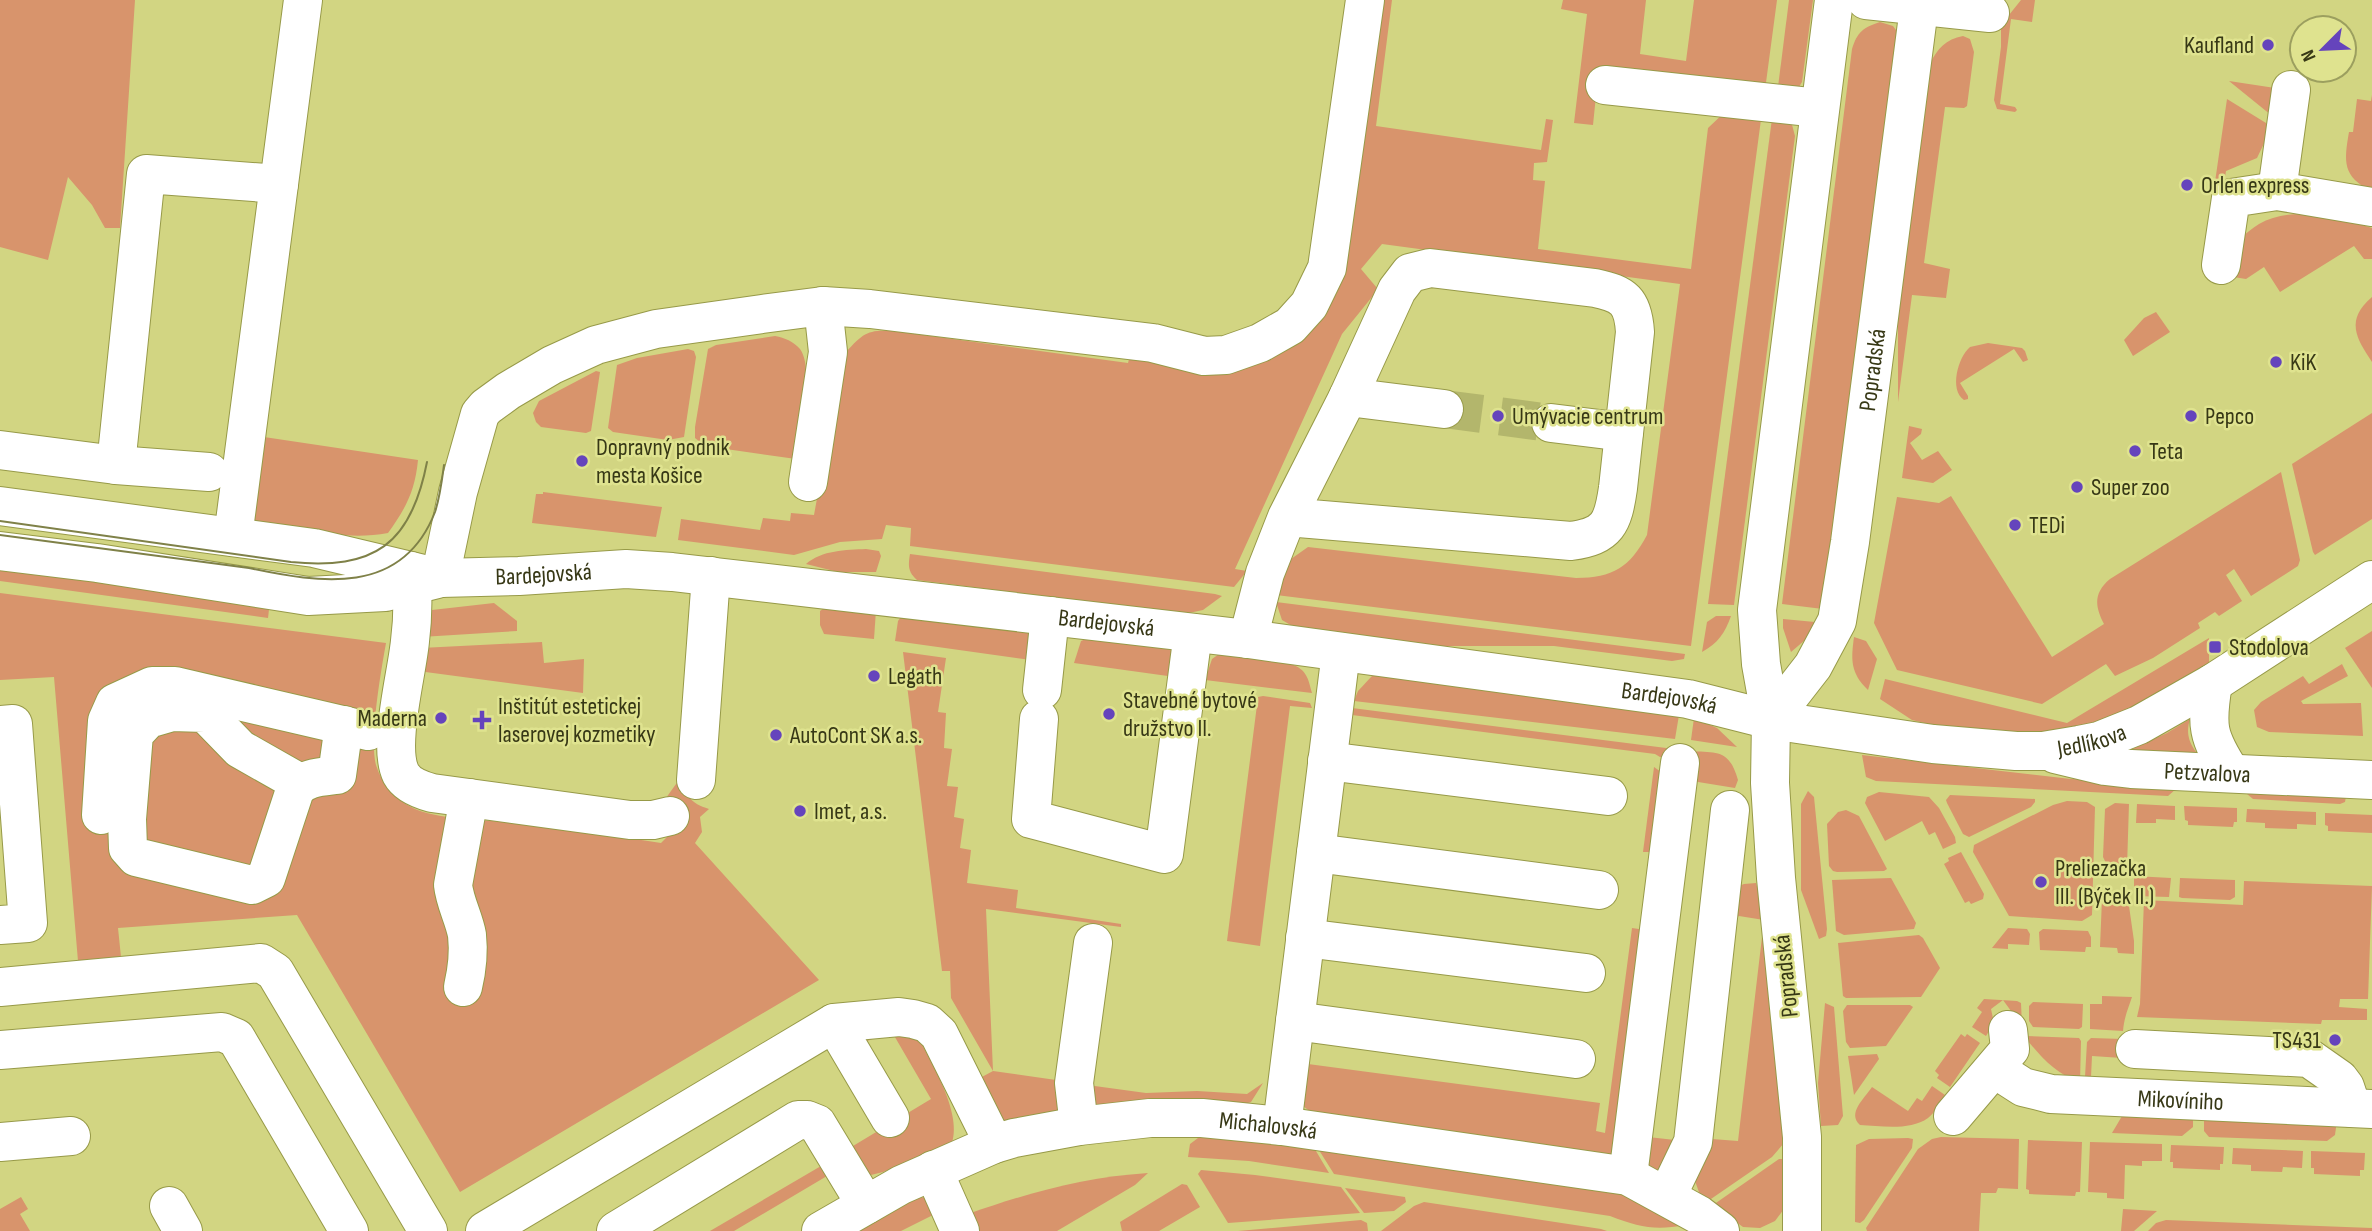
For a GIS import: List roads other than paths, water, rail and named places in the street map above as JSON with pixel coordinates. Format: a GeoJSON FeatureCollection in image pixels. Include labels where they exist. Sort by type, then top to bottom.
{"type":"FeatureCollection","features":[{"type":"Feature","properties":{"kind":"street"},"geometry":{"type":"LineString","coordinates":[[233,537],[303,0]]}},
{"type":"Feature","properties":{"kind":"street"},"geometry":{"type":"LineString","coordinates":[[670,816],[653,820],[630,820],[432,793],[411,785],[402,776],[398,764],[396,737],[421,578],[458,492],[475,424],[486,407],[552,365],[604,343],[656,329],[823,306],[870,309],[1153,342],[1204,356],[1226,355],[1276,335],[1301,316],[1327,268],[1365,0]]}},
{"type":"Feature","properties":{"kind":"street","name":"Popradská"},"geometry":{"type":"LineString","coordinates":[[1802,1231],[1802,1137],[1776,878],[1770,783],[1771,720],[1761,664],[1757,611],[1834,0]]}},
{"type":"Feature","properties":{"kind":"street"},"geometry":{"type":"LineString","coordinates":[[1866,0],[1920,3],[1990,13]]}},
{"type":"Feature","properties":{"kind":"street","name":"Popradská"},"geometry":{"type":"LineString","coordinates":[[1771,720],[1812,666],[1837,621],[1850,542],[1920,3]]}},
{"type":"Feature","properties":{"kind":"street"},"geometry":{"type":"LineString","coordinates":[[1605,85],[1819,108]]}},
{"type":"Feature","properties":{"kind":"street"},"geometry":{"type":"LineString","coordinates":[[2277,191],[2291,90]]}},
{"type":"Feature","properties":{"kind":"street"},"geometry":{"type":"LineString","coordinates":[[116,465],[146,174],[279,184]]}},
{"type":"Feature","properties":{"kind":"street"},"geometry":{"type":"LineString","coordinates":[[2221,265],[2231,198],[2277,191],[2372,207]]}},
{"type":"Feature","properties":{"kind":"street"},"geometry":{"type":"LineString","coordinates":[[1248,639],[1265,573],[1287,517],[1398,290],[1410,273],[1430,268],[1581,286],[1613,292],[1623,298],[1630,308],[1635,332],[1614,514],[1606,528],[1587,539],[1571,541],[1287,517]]}},
{"type":"Feature","properties":{"kind":"street"},"geometry":{"type":"LineString","coordinates":[[807,482],[828,352],[823,306]]}},
{"type":"Feature","properties":{"kind":"street"},"geometry":{"type":"LineString","coordinates":[[1348,397],[1444,409]]}},
{"type":"Feature","properties":{"kind":"street"},"geometry":{"type":"LineString","coordinates":[[1551,423],[1624,432]]}},
{"type":"Feature","properties":{"kind":"street"},"geometry":{"type":"LineString","coordinates":[[0,450],[116,465],[209,472]]}},
{"type":"Feature","properties":{"kind":"street","name":"Bardejovská"},"geometry":{"type":"LineString","coordinates":[[0,506],[314,548],[421,578],[519,576],[626,569],[711,576],[1248,639],[1688,699],[1771,720]]}},
{"type":"Feature","properties":{"kind":"street","name":"Bardejovská"},"geometry":{"type":"LineString","coordinates":[[0,551],[97,563],[308,596],[385,592],[421,578]]}},
{"type":"Feature","properties":{"kind":"street"},"geometry":{"type":"LineString","coordinates":[[696,780],[711,576]]}},
{"type":"Feature","properties":{"kind":"street","name":"Jedlíkova"},"geometry":{"type":"LineString","coordinates":[[1771,720],[1980,749],[2043,751],[2099,741],[2130,729],[2213,682],[2372,580]]}},
{"type":"Feature","properties":{"kind":"street"},"geometry":{"type":"LineString","coordinates":[[1050,616],[1031,819],[1164,854],[1193,633]]}},
{"type":"Feature","properties":{"kind":"street"},"geometry":{"type":"LineString","coordinates":[[1282,1126],[1340,652]]}},
{"type":"Feature","properties":{"kind":"street"},"geometry":{"type":"LineString","coordinates":[[2213,682],[2209,708],[2210,732],[2216,750],[2231,774]]}},
{"type":"Feature","properties":{"kind":"street"},"geometry":{"type":"LineString","coordinates":[[101,815],[107,721],[115,703],[152,686],[205,713],[240,749],[300,783]]}},
{"type":"Feature","properties":{"kind":"street"},"geometry":{"type":"LineString","coordinates":[[344,725],[337,775],[311,779],[300,783],[295,790],[266,878],[252,884],[136,857],[128,848],[127,819],[134,734],[174,699],[344,725],[396,737]]}},
{"type":"Feature","properties":{"kind":"street"},"geometry":{"type":"LineString","coordinates":[[0,725],[13,724],[28,923],[0,925]]}},
{"type":"Feature","properties":{"kind":"street","name":"Petzvalova"},"geometry":{"type":"LineString","coordinates":[[2043,751],[2105,766],[2372,780]]}},
{"type":"Feature","properties":{"kind":"street"},"geometry":{"type":"LineString","coordinates":[[1327,761],[1608,796]]}},
{"type":"Feature","properties":{"kind":"street"},"geometry":{"type":"LineString","coordinates":[[1628,1176],[1680,762]]}},
{"type":"Feature","properties":{"kind":"street"},"geometry":{"type":"LineString","coordinates":[[463,987],[468,968],[467,934],[453,885],[469,798]]}},
{"type":"Feature","properties":{"kind":"street"},"geometry":{"type":"LineString","coordinates":[[1667,1196],[1693,1142],[1730,810]]}},
{"type":"Feature","properties":{"kind":"street"},"geometry":{"type":"LineString","coordinates":[[1316,853],[1600,890]]}},
{"type":"Feature","properties":{"kind":"street"},"geometry":{"type":"LineString","coordinates":[[1305,938],[1586,974]]}},
{"type":"Feature","properties":{"kind":"street"},"geometry":{"type":"LineString","coordinates":[[1079,1126],[1074,1083],[1093,943]]}},
{"type":"Feature","properties":{"kind":"street"},"geometry":{"type":"LineString","coordinates":[[0,987],[261,963],[275,972],[428,1231]]}},
{"type":"Feature","properties":{"kind":"street"},"geometry":{"type":"LineString","coordinates":[[485,1231],[834,1023],[899,1017],[927,1023],[939,1034],[994,1144]]}},
{"type":"Feature","properties":{"kind":"street"},"geometry":{"type":"LineString","coordinates":[[1295,1021],[1576,1059]]}},
{"type":"Feature","properties":{"kind":"street"},"geometry":{"type":"LineString","coordinates":[[834,1023],[890,1118]]}},
{"type":"Feature","properties":{"kind":"street"},"geometry":{"type":"LineString","coordinates":[[1953,1116],[2010,1049],[2008,1030]]}},
{"type":"Feature","properties":{"kind":"street"},"geometry":{"type":"LineString","coordinates":[[0,1050],[222,1032],[236,1038],[349,1231]]}},
{"type":"Feature","properties":{"kind":"street"},"geometry":{"type":"LineString","coordinates":[[2135,1049],[2309,1058],[2331,1073],[2362,1109]]}},
{"type":"Feature","properties":{"kind":"street","name":"Mikovíniho"},"geometry":{"type":"LineString","coordinates":[[1995,1069],[2023,1087],[2051,1094],[2362,1109]]}},
{"type":"Feature","properties":{"kind":"street","name":"Michalovská"},"geometry":{"type":"LineString","coordinates":[[821,1231],[933,1170],[1013,1138],[1079,1126],[1150,1118],[1202,1118],[1282,1126],[1628,1176],[1699,1215],[1720,1231]]}},
{"type":"Feature","properties":{"kind":"street"},"geometry":{"type":"LineString","coordinates":[[616,1231],[798,1121],[807,1120],[817,1124],[866,1205]]}},
{"type":"Feature","properties":{"kind":"street"},"geometry":{"type":"LineString","coordinates":[[0,1142],[71,1136]]}},
{"type":"Feature","properties":{"kind":"street"},"geometry":{"type":"LineString","coordinates":[[933,1170],[960,1231]]}},
{"type":"Feature","properties":{"kind":"tunnel"},"geometry":{"type":"LineString","coordinates":[[1444,409],[1551,423]]}},
{"type":"Feature","properties":{"kind":"tram line"},"geometry":{"type":"LineString","coordinates":[[0,521],[291,562],[345,561],[366,556],[384,546],[399,532],[411,514],[427,462]]}},
{"type":"Feature","properties":{"kind":"tram line"},"geometry":{"type":"LineString","coordinates":[[0,535],[249,568],[303,578],[356,578],[380,571],[402,559],[420,539],[435,512],[444,465]]}},
{"type":"Feature","properties":{"kind":"place","name":"Kaufland"},"geometry":{"type":"Point","coordinates":[2268,45]}},
{"type":"Feature","properties":{"kind":"place","name":"Orlen express"},"geometry":{"type":"Point","coordinates":[2187,185]}},
{"type":"Feature","properties":{"kind":"place","name":"KiK"},"geometry":{"type":"Point","coordinates":[2276,362]}},
{"type":"Feature","properties":{"kind":"place","name":"Umývacie centrum"},"geometry":{"type":"Point","coordinates":[1498,416]}},
{"type":"Feature","properties":{"kind":"place","name":"Pepco"},"geometry":{"type":"Point","coordinates":[2191,416]}},
{"type":"Feature","properties":{"kind":"place","name":"Teta"},"geometry":{"type":"Point","coordinates":[2135,451]}},
{"type":"Feature","properties":{"kind":"place","name":"Dopravný podnik mesta Košice"},"geometry":{"type":"Point","coordinates":[582,461]}},
{"type":"Feature","properties":{"kind":"place","name":"Super zoo"},"geometry":{"type":"Point","coordinates":[2077,487]}},
{"type":"Feature","properties":{"kind":"place","name":"TEDi"},"geometry":{"type":"Point","coordinates":[2015,525]}},
{"type":"Feature","properties":{"kind":"place","name":"Stodolova"},"geometry":{"type":"Point","coordinates":[2215,647]}},
{"type":"Feature","properties":{"kind":"place","name":"Legath"},"geometry":{"type":"Point","coordinates":[874,676]}},
{"type":"Feature","properties":{"kind":"place","name":"Stavebné bytové družstvo II."},"geometry":{"type":"Point","coordinates":[1109,714]}},
{"type":"Feature","properties":{"kind":"place","name":"Maderna"},"geometry":{"type":"Point","coordinates":[441,718]}},
{"type":"Feature","properties":{"kind":"place","name":"Inštitút estetickej laserovej kozmetiky"},"geometry":{"type":"Point","coordinates":[482,720]}},
{"type":"Feature","properties":{"kind":"place","name":"AutoCont SK a.s."},"geometry":{"type":"Point","coordinates":[776,735]}},
{"type":"Feature","properties":{"kind":"place","name":"Imet, a.s."},"geometry":{"type":"Point","coordinates":[800,811]}},
{"type":"Feature","properties":{"kind":"place","name":"Preliezačka III. (Býček II.)"},"geometry":{"type":"Point","coordinates":[2041,882]}},
{"type":"Feature","properties":{"kind":"place","name":"TS431"},"geometry":{"type":"Point","coordinates":[2335,1040]}}]}
